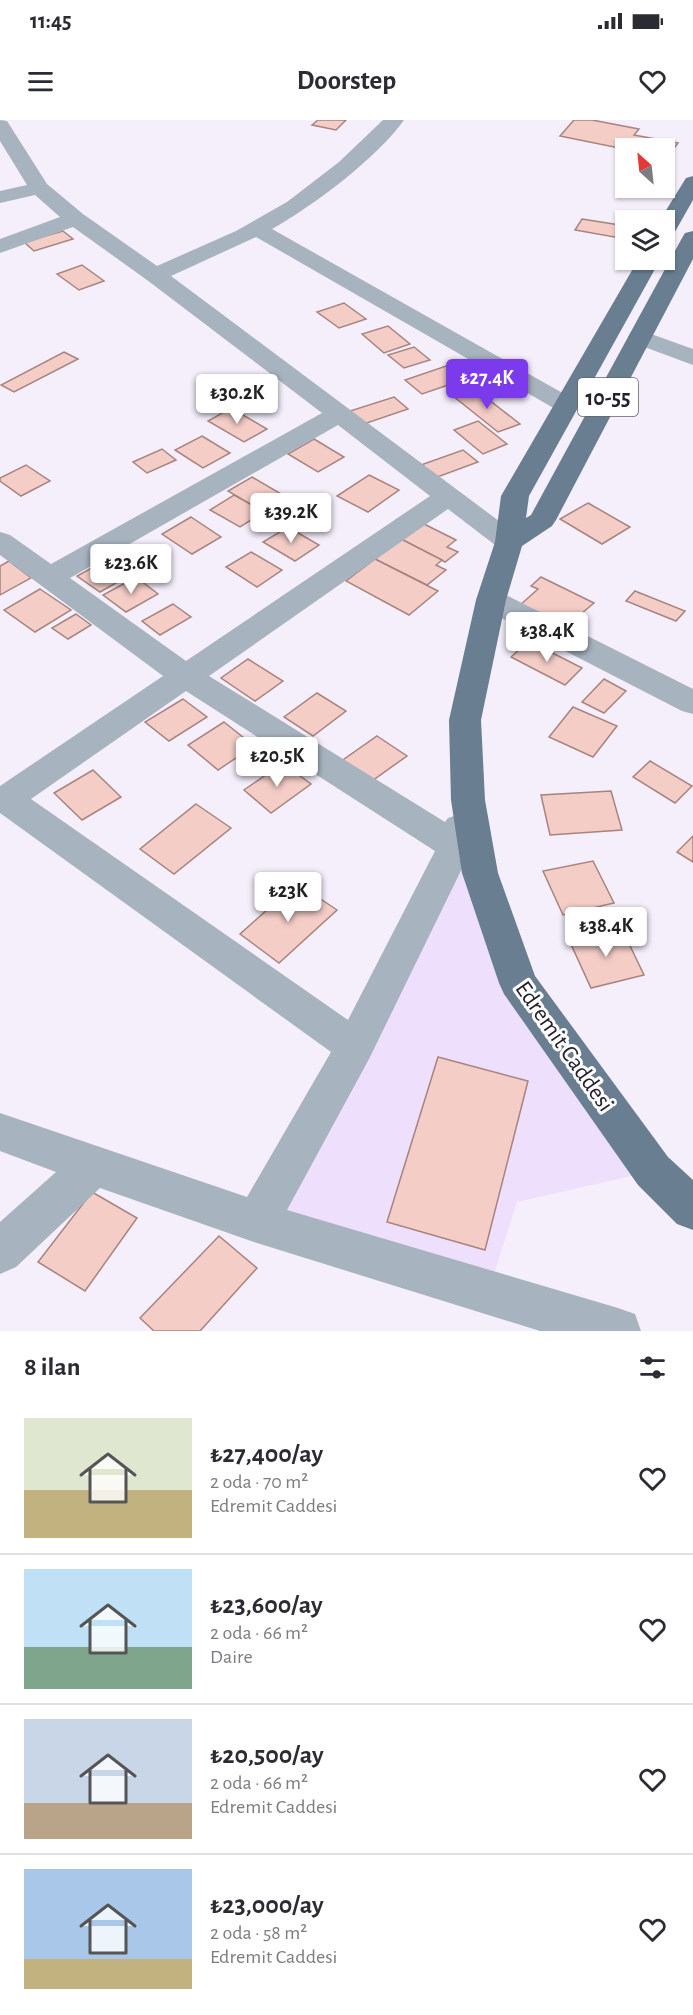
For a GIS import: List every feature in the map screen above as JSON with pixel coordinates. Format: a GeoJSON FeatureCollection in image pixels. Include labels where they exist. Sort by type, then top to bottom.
{"type":"FeatureCollection","features":[{"type":"Feature","properties":{"kind":"main road"},"geometry":{"type":"LineString","coordinates":[[675,213],[693,183]]}},
{"type":"Feature","properties":{"kind":"main road","name":"10-55"},"geometry":{"type":"LineString","coordinates":[[509,542],[542,520],[693,238]]}},
{"type":"Feature","properties":{"kind":"main road","name":"Edremit Caddesi"},"geometry":{"type":"LineString","coordinates":[[643,270],[515,496],[509,542],[491,600],[465,720],[468,800],[480,873],[518,983],[653,1171],[693,1209]]}},
{"type":"Feature","properties":{"kind":"street"},"geometry":{"type":"LineString","coordinates":[[155,275],[257,229],[327,183],[354,161],[394,120]]}},
{"type":"Feature","properties":{"kind":"street"},"geometry":{"type":"LineString","coordinates":[[0,125],[39,188],[75,219],[155,275],[509,542]]}},
{"type":"Feature","properties":{"kind":"street"},"geometry":{"type":"LineString","coordinates":[[0,197],[39,188]]}},
{"type":"Feature","properties":{"kind":"street"},"geometry":{"type":"LineString","coordinates":[[0,246],[75,219]]}},
{"type":"Feature","properties":{"kind":"street"},"geometry":{"type":"LineString","coordinates":[[257,229],[566,405]]}},
{"type":"Feature","properties":{"kind":"street"},"geometry":{"type":"LineString","coordinates":[[640,337],[693,358]]}},
{"type":"Feature","properties":{"kind":"street"},"geometry":{"type":"LineString","coordinates":[[49,576],[339,414]]}},
{"type":"Feature","properties":{"kind":"street"},"geometry":{"type":"LineString","coordinates":[[355,1047],[3,797],[449,496]]}},
{"type":"Feature","properties":{"kind":"street"},"geometry":{"type":"LineString","coordinates":[[0,541],[184,675],[455,846]]}},
{"type":"Feature","properties":{"kind":"street"},"geometry":{"type":"LineString","coordinates":[[491,600],[689,692]]}},
{"type":"Feature","properties":{"kind":"street"},"geometry":{"type":"LineString","coordinates":[[257,1222],[355,1047],[455,846],[468,800]]}},
{"type":"Feature","properties":{"kind":"street"},"geometry":{"type":"LineString","coordinates":[[0,1132],[93,1167],[257,1222],[618,1331]]}},
{"type":"Feature","properties":{"kind":"street"},"geometry":{"type":"LineString","coordinates":[[0,1252],[93,1167]]}},
{"type":"Feature","properties":{"kind":"shaded area"},"geometry":{"type":"Polygon","coordinates":[[[455,846],[518,983],[653,1171],[517,1202],[488,1293],[257,1222],[455,846]]]}},
{"type":"Feature","properties":{"kind":"building"},"geometry":{"type":"Polygon","coordinates":[[[318,120],[346,120],[336,130],[312,125],[318,120]]]}},
{"type":"Feature","properties":{"kind":"building"},"geometry":{"type":"Polygon","coordinates":[[[574,120],[592,120],[639,129],[634,135],[650,138],[615,138],[615,147],[560,136],[574,120]]]}},
{"type":"Feature","properties":{"kind":"building"},"geometry":{"type":"Polygon","coordinates":[[[582,219],[615,224],[615,237],[575,230],[582,219]]]}},
{"type":"Feature","properties":{"kind":"building"},"geometry":{"type":"Polygon","coordinates":[[[63,231],[73,239],[34,251],[24,242],[63,231]]]}},
{"type":"Feature","properties":{"kind":"building"},"geometry":{"type":"Polygon","coordinates":[[[82,265],[104,281],[79,290],[57,274],[82,265]]]}},
{"type":"Feature","properties":{"kind":"building"},"geometry":{"type":"Polygon","coordinates":[[[344,303],[366,319],[339,328],[317,312],[344,303]]]}},
{"type":"Feature","properties":{"kind":"building"},"geometry":{"type":"Polygon","coordinates":[[[388,326],[410,344],[384,353],[362,334],[388,326]]]}},
{"type":"Feature","properties":{"kind":"building"},"geometry":{"type":"Polygon","coordinates":[[[414,347],[430,360],[404,368],[388,355],[414,347]]]}},
{"type":"Feature","properties":{"kind":"building"},"geometry":{"type":"Polygon","coordinates":[[[64,352],[78,359],[14,392],[1,385],[64,352]]]}},
{"type":"Feature","properties":{"kind":"building"},"geometry":{"type":"Polygon","coordinates":[[[446,366],[463,380],[422,394],[405,380],[446,366]]]}},
{"type":"Feature","properties":{"kind":"building"},"geometry":{"type":"Polygon","coordinates":[[[475,389],[520,424],[498,432],[453,396],[475,389]]]}},
{"type":"Feature","properties":{"kind":"building"},"geometry":{"type":"Polygon","coordinates":[[[394,397],[408,409],[364,424],[350,411],[394,397]]]}},
{"type":"Feature","properties":{"kind":"building"},"geometry":{"type":"Polygon","coordinates":[[[231,408],[267,429],[244,442],[208,421],[231,408]]]}},
{"type":"Feature","properties":{"kind":"building"},"geometry":{"type":"Polygon","coordinates":[[[478,421],[507,444],[483,454],[454,430],[478,421]]]}},
{"type":"Feature","properties":{"kind":"building"},"geometry":{"type":"Polygon","coordinates":[[[202,436],[230,453],[203,468],[175,450],[202,436]]]}},
{"type":"Feature","properties":{"kind":"building"},"geometry":{"type":"Polygon","coordinates":[[[314,439],[344,457],[318,472],[288,454],[314,439]]]}},
{"type":"Feature","properties":{"kind":"building"},"geometry":{"type":"Polygon","coordinates":[[[162,449],[176,460],[147,473],[133,462],[162,449]]]}},
{"type":"Feature","properties":{"kind":"building"},"geometry":{"type":"Polygon","coordinates":[[[463,450],[478,462],[432,479],[418,466],[463,450]]]}},
{"type":"Feature","properties":{"kind":"building"},"geometry":{"type":"Polygon","coordinates":[[[26,465],[50,481],[21,496],[0,481],[0,478],[26,465]]]}},
{"type":"Feature","properties":{"kind":"building"},"geometry":{"type":"Polygon","coordinates":[[[369,475],[399,490],[368,512],[337,496],[369,475]]]}},
{"type":"Feature","properties":{"kind":"building"},"geometry":{"type":"Polygon","coordinates":[[[252,477],[288,498],[264,512],[228,491],[252,477]]]}},
{"type":"Feature","properties":{"kind":"building"},"geometry":{"type":"Polygon","coordinates":[[[234,495],[264,512],[240,527],[210,510],[234,495]]]}},
{"type":"Feature","properties":{"kind":"building"},"geometry":{"type":"Polygon","coordinates":[[[588,503],[630,527],[602,544],[560,519],[588,503]]]}},
{"type":"Feature","properties":{"kind":"building"},"geometry":{"type":"Polygon","coordinates":[[[191,517],[221,537],[192,554],[162,534],[191,517]]]}},
{"type":"Feature","properties":{"kind":"building"},"geometry":{"type":"Polygon","coordinates":[[[422,523],[456,540],[447,547],[458,552],[445,562],[401,539],[422,523]]]}},
{"type":"Feature","properties":{"kind":"building"},"geometry":{"type":"Polygon","coordinates":[[[288,527],[319,545],[295,561],[263,542],[288,527]]]}},
{"type":"Feature","properties":{"kind":"building"},"geometry":{"type":"Polygon","coordinates":[[[401,539],[442,560],[436,565],[446,570],[427,585],[375,559],[401,539]]]}},
{"type":"Feature","properties":{"kind":"building"},"geometry":{"type":"Polygon","coordinates":[[[251,552],[282,570],[257,587],[226,567],[251,552]]]}},
{"type":"Feature","properties":{"kind":"building"},"geometry":{"type":"Polygon","coordinates":[[[110,558],[132,574],[100,592],[77,576],[110,558]]]}},
{"type":"Feature","properties":{"kind":"building"},"geometry":{"type":"Polygon","coordinates":[[[375,559],[438,591],[409,615],[346,581],[375,559]]]}},
{"type":"Feature","properties":{"kind":"building"},"geometry":{"type":"Polygon","coordinates":[[[9,561],[31,578],[0,595],[0,566],[9,561]]]}},
{"type":"Feature","properties":{"kind":"building"},"geometry":{"type":"Polygon","coordinates":[[[136,577],[158,594],[126,612],[103,595],[136,577]]]}},
{"type":"Feature","properties":{"kind":"building"},"geometry":{"type":"Polygon","coordinates":[[[541,577],[594,603],[563,629],[519,606],[538,589],[531,586],[541,577]]]}},
{"type":"Feature","properties":{"kind":"building"},"geometry":{"type":"Polygon","coordinates":[[[40,589],[71,610],[35,632],[4,610],[40,589]]]}},
{"type":"Feature","properties":{"kind":"building"},"geometry":{"type":"Polygon","coordinates":[[[635,591],[685,611],[676,621],[626,601],[635,591]]]}},
{"type":"Feature","properties":{"kind":"building"},"geometry":{"type":"Polygon","coordinates":[[[173,604],[191,617],[160,635],[142,621],[173,604]]]}},
{"type":"Feature","properties":{"kind":"building"},"geometry":{"type":"Polygon","coordinates":[[[76,614],[91,625],[68,639],[52,628],[76,614]]]}},
{"type":"Feature","properties":{"kind":"building"},"geometry":{"type":"Polygon","coordinates":[[[529,641],[582,668],[565,685],[511,657],[529,641]]]}},
{"type":"Feature","properties":{"kind":"building"},"geometry":{"type":"Polygon","coordinates":[[[248,659],[283,681],[255,701],[221,678],[248,659]]]}},
{"type":"Feature","properties":{"kind":"building"},"geometry":{"type":"Polygon","coordinates":[[[604,679],[626,691],[604,713],[582,702],[604,679]]]}},
{"type":"Feature","properties":{"kind":"building"},"geometry":{"type":"Polygon","coordinates":[[[317,693],[346,711],[313,736],[284,717],[317,693]]]}},
{"type":"Feature","properties":{"kind":"building"},"geometry":{"type":"Polygon","coordinates":[[[183,699],[207,717],[169,741],[145,722],[183,699]]]}},
{"type":"Feature","properties":{"kind":"building"},"geometry":{"type":"Polygon","coordinates":[[[573,707],[617,726],[593,757],[549,737],[573,707]]]}},
{"type":"Feature","properties":{"kind":"building"},"geometry":{"type":"Polygon","coordinates":[[[224,722],[254,746],[218,770],[188,745],[224,722]]]}},
{"type":"Feature","properties":{"kind":"building"},"geometry":{"type":"Polygon","coordinates":[[[377,736],[407,756],[369,783],[340,762],[377,736]]]}},
{"type":"Feature","properties":{"kind":"building"},"geometry":{"type":"Polygon","coordinates":[[[650,761],[692,786],[675,803],[633,777],[650,761]]]}},
{"type":"Feature","properties":{"kind":"building"},"geometry":{"type":"Polygon","coordinates":[[[283,763],[311,784],[271,813],[244,790],[283,763]]]}},
{"type":"Feature","properties":{"kind":"building"},"geometry":{"type":"Polygon","coordinates":[[[93,770],[121,797],[82,820],[54,793],[93,770]]]}},
{"type":"Feature","properties":{"kind":"building"},"geometry":{"type":"Polygon","coordinates":[[[611,791],[622,830],[550,835],[541,795],[611,791]]]}},
{"type":"Feature","properties":{"kind":"building"},"geometry":{"type":"Polygon","coordinates":[[[196,804],[231,828],[174,874],[140,849],[196,804]]]}},
{"type":"Feature","properties":{"kind":"building"},"geometry":{"type":"Polygon","coordinates":[[[693,836],[693,862],[677,852],[693,836]]]}},
{"type":"Feature","properties":{"kind":"building"},"geometry":{"type":"Polygon","coordinates":[[[593,861],[614,903],[563,915],[543,871],[593,861]]]}},
{"type":"Feature","properties":{"kind":"building"},"geometry":{"type":"Polygon","coordinates":[[[297,883],[337,910],[279,963],[240,934],[297,883]]]}},
{"type":"Feature","properties":{"kind":"building"},"geometry":{"type":"Polygon","coordinates":[[[622,929],[644,975],[591,988],[569,940],[622,929]]]}},
{"type":"Feature","properties":{"kind":"building"},"geometry":{"type":"Polygon","coordinates":[[[438,1057],[528,1081],[485,1250],[387,1222],[438,1057]]]}},
{"type":"Feature","properties":{"kind":"building"},"geometry":{"type":"Polygon","coordinates":[[[92,1192],[137,1218],[85,1291],[38,1262],[92,1192]]]}},
{"type":"Feature","properties":{"kind":"building"},"geometry":{"type":"Polygon","coordinates":[[[219,1236],[257,1268],[200,1331],[154,1331],[140,1318],[219,1236]]]}}]}
